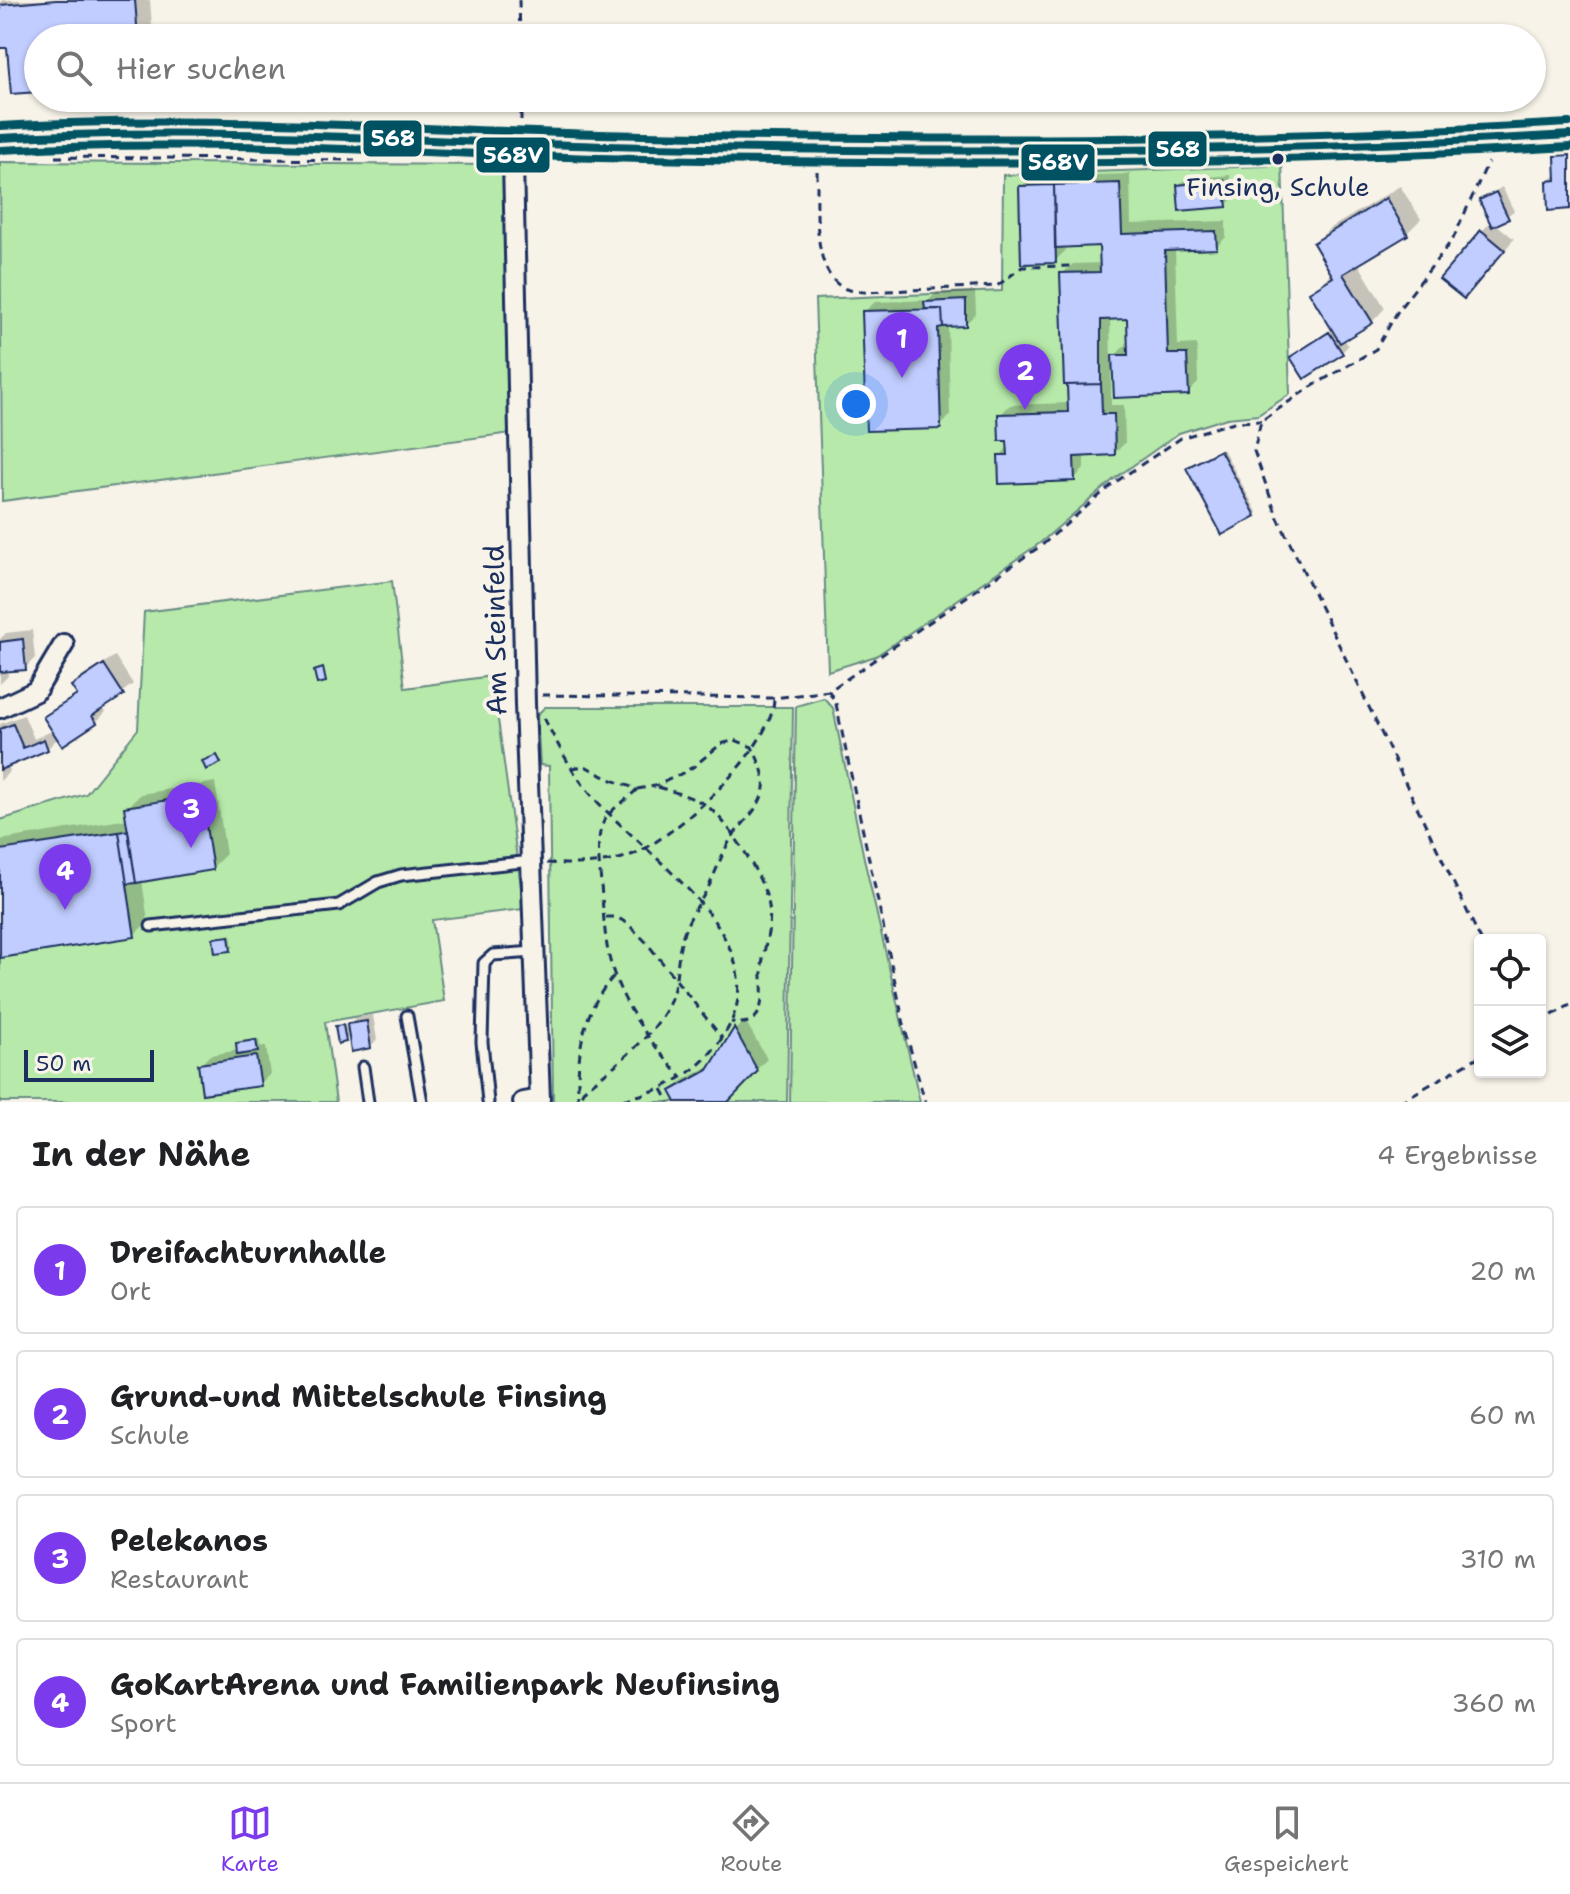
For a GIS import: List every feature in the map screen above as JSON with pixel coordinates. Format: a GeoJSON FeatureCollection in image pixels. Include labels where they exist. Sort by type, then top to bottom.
{"type":"FeatureCollection","features":[{"type":"Feature","properties":{"kind":"street"},"geometry":{"type":"LineString","coordinates":[[0,138],[80,132],[160,132],[518,144],[1007,152],[1254,148],[1570,135]]}},
{"type":"Feature","properties":{"kind":"street","name":"Am Steinfeld"},"geometry":{"type":"LineString","coordinates":[[518,144],[513,162],[524,699],[540,1099],[523,1102]]}},
{"type":"Feature","properties":{"kind":"street"},"geometry":{"type":"LineString","coordinates":[[0,708],[36,691],[64,644]]}},
{"type":"Feature","properties":{"kind":"lane"},"geometry":{"type":"LineString","coordinates":[[151,926],[339,905],[378,882],[401,875],[532,861]]}},
{"type":"Feature","properties":{"kind":"lane"},"geometry":{"type":"LineString","coordinates":[[488,1102],[482,1042],[484,963],[493,955],[535,952]]}},
{"type":"Feature","properties":{"kind":"lane"},"geometry":{"type":"LineString","coordinates":[[407,1016],[422,1102]]}},
{"type":"Feature","properties":{"kind":"lane"},"geometry":{"type":"LineString","coordinates":[[363,1067],[368,1102]]}},
{"type":"Feature","properties":{"kind":"path"},"geometry":{"type":"LineString","coordinates":[[519,0],[520,24]]}},
{"type":"Feature","properties":{"kind":"path"},"geometry":{"type":"LineString","coordinates":[[518,144],[520,112]]}},
{"type":"Feature","properties":{"kind":"path"},"geometry":{"type":"LineString","coordinates":[[524,699],[774,698],[829,691],[1042,545],[1114,483],[1181,438],[1234,422],[1261,421],[1376,349],[1399,309],[1453,239],[1497,140]]}},
{"type":"Feature","properties":{"kind":"path"},"geometry":{"type":"LineString","coordinates":[[817,168],[820,255],[828,273],[844,289],[865,292],[997,286],[1022,267],[1075,266]]}},
{"type":"Feature","properties":{"kind":"path"},"geometry":{"type":"LineString","coordinates":[[1261,421],[1254,451],[1277,516],[1478,934]]}},
{"type":"Feature","properties":{"kind":"path"},"geometry":{"type":"LineString","coordinates":[[829,691],[836,704],[905,1029],[925,1102]]}},
{"type":"Feature","properties":{"kind":"path"},"geometry":{"type":"LineString","coordinates":[[532,861],[617,859],[646,848],[704,804],[729,779],[764,732],[774,707],[774,698]]}},
{"type":"Feature","properties":{"kind":"path"},"geometry":{"type":"LineString","coordinates":[[524,699],[541,710],[572,768],[589,792],[699,901],[725,938],[735,961],[738,987],[731,1022],[705,1061],[662,1089],[612,1102]]}},
{"type":"Feature","properties":{"kind":"path"},"geometry":{"type":"LineString","coordinates":[[572,768],[585,766],[637,789],[655,786],[693,767],[721,744],[735,740],[752,747],[760,762],[764,788],[748,820],[732,836],[682,935],[672,1000],[647,1036],[583,1091],[578,1102]]}},
{"type":"Feature","properties":{"kind":"path"},"geometry":{"type":"LineString","coordinates":[[655,786],[704,804],[732,836],[755,869],[764,889],[770,925],[763,961],[760,1011],[755,1019],[743,1024],[731,1022]]}},
{"type":"Feature","properties":{"kind":"path"},"geometry":{"type":"LineString","coordinates":[[637,789],[604,819],[600,831],[604,917],[614,976],[630,1010],[682,1078]]}},
{"type":"Feature","properties":{"kind":"path"},"geometry":{"type":"LineString","coordinates":[[604,917],[616,917],[627,923],[722,1038]]}},
{"type":"Feature","properties":{"kind":"path"},"geometry":{"type":"LineString","coordinates":[[578,1102],[579,1049],[584,1025],[595,1001],[614,976]]}},
{"type":"Feature","properties":{"kind":"path"},"geometry":{"type":"LineString","coordinates":[[1546,1019],[1570,1005]]}},
{"type":"Feature","properties":{"kind":"path"},"geometry":{"type":"LineString","coordinates":[[1400,1102],[1474,1059]]}},
{"type":"Feature","properties":{"kind":"path"},"geometry":{"type":"LineString","coordinates":[[662,1089],[669,1102]]}},
{"type":"Feature","properties":{"kind":"green space"},"geometry":{"type":"Polygon","coordinates":[[[0,162],[506,165],[512,433],[2,501],[0,162]]]}},
{"type":"Feature","properties":{"kind":"green space"},"geometry":{"type":"Polygon","coordinates":[[[1282,162],[1290,394],[1258,415],[1227,418],[1179,433],[1114,479],[1040,543],[876,656],[828,671],[815,299],[1002,291],[1003,175],[1268,166],[1282,162]]]}},
{"type":"Feature","properties":{"kind":"green space"},"geometry":{"type":"Polygon","coordinates":[[[392,581],[405,688],[492,676],[524,909],[432,920],[444,1001],[325,1022],[336,1102],[0,1102],[0,820],[86,794],[138,729],[144,612],[392,581]]]}},
{"type":"Feature","properties":{"kind":"green space"},"geometry":{"type":"Polygon","coordinates":[[[824,698],[833,708],[920,1102],[790,1102],[796,706],[824,698]]]}},
{"type":"Feature","properties":{"kind":"green space"},"geometry":{"type":"Polygon","coordinates":[[[545,707],[793,707],[787,1102],[553,1102],[549,766],[540,765],[537,715],[545,707]]]}},
{"type":"Feature","properties":{"kind":"building"},"geometry":{"type":"Polygon","coordinates":[[[56,0],[135,0],[137,24],[24,24],[24,93],[11,94],[7,48],[0,48],[0,5],[56,0]]]}},
{"type":"Feature","properties":{"kind":"building"},"geometry":{"type":"Polygon","coordinates":[[[1570,155],[1570,209],[1548,211],[1547,181],[1556,180],[1555,156],[1570,155]]]}},
{"type":"Feature","properties":{"kind":"building"},"geometry":{"type":"Polygon","coordinates":[[[1224,180],[1227,207],[1179,211],[1177,185],[1224,180]]]}},
{"type":"Feature","properties":{"kind":"building"},"geometry":{"type":"Polygon","coordinates":[[[1120,183],[1122,234],[1216,231],[1217,249],[1165,251],[1168,354],[1187,354],[1189,395],[1114,398],[1112,355],[1128,355],[1127,319],[1101,320],[1101,384],[1064,385],[1060,273],[1100,272],[1099,246],[1055,248],[1054,185],[1120,183]]]}},
{"type":"Feature","properties":{"kind":"building"},"geometry":{"type":"Polygon","coordinates":[[[1054,185],[1056,263],[1021,264],[1019,186],[1054,185]]]}},
{"type":"Feature","properties":{"kind":"building"},"geometry":{"type":"Polygon","coordinates":[[[1496,192],[1509,219],[1492,227],[1479,200],[1496,192]]]}},
{"type":"Feature","properties":{"kind":"building"},"geometry":{"type":"Polygon","coordinates":[[[1386,198],[1408,235],[1343,274],[1373,323],[1340,343],[1309,292],[1333,277],[1313,243],[1386,198]]]}},
{"type":"Feature","properties":{"kind":"building"},"geometry":{"type":"Polygon","coordinates":[[[1481,230],[1505,250],[1464,299],[1439,279],[1481,230]]]}},
{"type":"Feature","properties":{"kind":"building"},"geometry":{"type":"Polygon","coordinates":[[[966,300],[966,326],[943,327],[942,309],[925,309],[924,302],[966,300]]]}},
{"type":"Feature","properties":{"kind":"building"},"geometry":{"type":"Polygon","coordinates":[[[942,309],[943,327],[938,328],[941,429],[866,431],[862,311],[942,309]]]}},
{"type":"Feature","properties":{"kind":"building"},"geometry":{"type":"Polygon","coordinates":[[[1329,332],[1343,354],[1304,379],[1290,357],[1329,332]]]}},
{"type":"Feature","properties":{"kind":"building"},"geometry":{"type":"Polygon","coordinates":[[[1101,384],[1102,414],[1114,414],[1115,455],[1074,457],[1075,481],[999,484],[998,455],[1008,455],[1007,441],[999,441],[998,414],[1068,412],[1067,385],[1101,384]]]}},
{"type":"Feature","properties":{"kind":"building"},"geometry":{"type":"Polygon","coordinates":[[[1220,450],[1256,516],[1222,535],[1186,468],[1220,450]]]}},
{"type":"Feature","properties":{"kind":"building"},"geometry":{"type":"Polygon","coordinates":[[[23,639],[26,670],[0,672],[0,642],[23,639]]]}},
{"type":"Feature","properties":{"kind":"building"},"geometry":{"type":"Polygon","coordinates":[[[104,664],[124,695],[92,716],[97,723],[62,746],[43,717],[77,695],[71,686],[104,664]]]}},
{"type":"Feature","properties":{"kind":"building"},"geometry":{"type":"Polygon","coordinates":[[[323,668],[326,682],[317,684],[314,671],[323,668]]]}},
{"type":"Feature","properties":{"kind":"building"},"geometry":{"type":"Polygon","coordinates":[[[13,724],[23,748],[44,739],[48,750],[0,770],[0,729],[13,724]]]}},
{"type":"Feature","properties":{"kind":"building"},"geometry":{"type":"Polygon","coordinates":[[[217,755],[221,763],[206,770],[202,761],[217,755]]]}},
{"type":"Feature","properties":{"kind":"building"},"geometry":{"type":"Polygon","coordinates":[[[201,795],[213,870],[136,883],[124,807],[201,795]]]}},
{"type":"Feature","properties":{"kind":"building"},"geometry":{"type":"Polygon","coordinates":[[[128,830],[136,883],[127,884],[119,832],[128,830]]]}},
{"type":"Feature","properties":{"kind":"building"},"geometry":{"type":"Polygon","coordinates":[[[119,832],[135,937],[0,958],[0,850],[119,832]]]}},
{"type":"Feature","properties":{"kind":"building"},"geometry":{"type":"Polygon","coordinates":[[[229,936],[231,951],[215,953],[213,938],[229,936]]]}},
{"type":"Feature","properties":{"kind":"building"},"geometry":{"type":"Polygon","coordinates":[[[367,1021],[371,1048],[351,1052],[347,1024],[367,1021]]]}},
{"type":"Feature","properties":{"kind":"building"},"geometry":{"type":"Polygon","coordinates":[[[343,1025],[346,1042],[338,1044],[335,1026],[343,1025]]]}},
{"type":"Feature","properties":{"kind":"building"},"geometry":{"type":"Polygon","coordinates":[[[734,1028],[758,1071],[728,1102],[676,1102],[670,1091],[708,1070],[734,1028]]]}},
{"type":"Feature","properties":{"kind":"building"},"geometry":{"type":"Polygon","coordinates":[[[256,1040],[258,1052],[237,1055],[236,1043],[256,1040]]]}},
{"type":"Feature","properties":{"kind":"building"},"geometry":{"type":"Polygon","coordinates":[[[256,1056],[261,1086],[202,1094],[198,1064],[256,1056]]]}},
{"type":"Feature","properties":{"kind":"transit line"},"geometry":{"type":"LineString","coordinates":[[0,126],[225,122],[599,134],[963,139],[1327,134],[1569,123]]}},
{"type":"Feature","properties":{"kind":"transit line","name":"568"},"geometry":{"type":"LineString","coordinates":[[0,138],[228,134],[607,146],[969,151],[1329,146],[1570,135]]}},
{"type":"Feature","properties":{"kind":"transit line","name":"568V"},"geometry":{"type":"LineString","coordinates":[[1,150],[225,146],[600,158],[964,163],[1328,158],[1570,147]]}},
{"type":"Feature","properties":{"kind":"place","name":"Finsing, Schule"},"geometry":{"type":"Point","coordinates":[1278,159]}},
{"type":"Feature","properties":{"kind":"place","name":"Dreifachturnhalle"},"geometry":{"type":"Point","coordinates":[902,378]}},
{"type":"Feature","properties":{"kind":"place","name":"Grund-und Mittelschule Finsing"},"geometry":{"type":"Point","coordinates":[1025,410]}},
{"type":"Feature","properties":{"kind":"place","name":"Pelekanos"},"geometry":{"type":"Point","coordinates":[191,848]}},
{"type":"Feature","properties":{"kind":"place","name":"GoKartArena und Familienpark Neufinsing"},"geometry":{"type":"Point","coordinates":[65,910]}}]}
